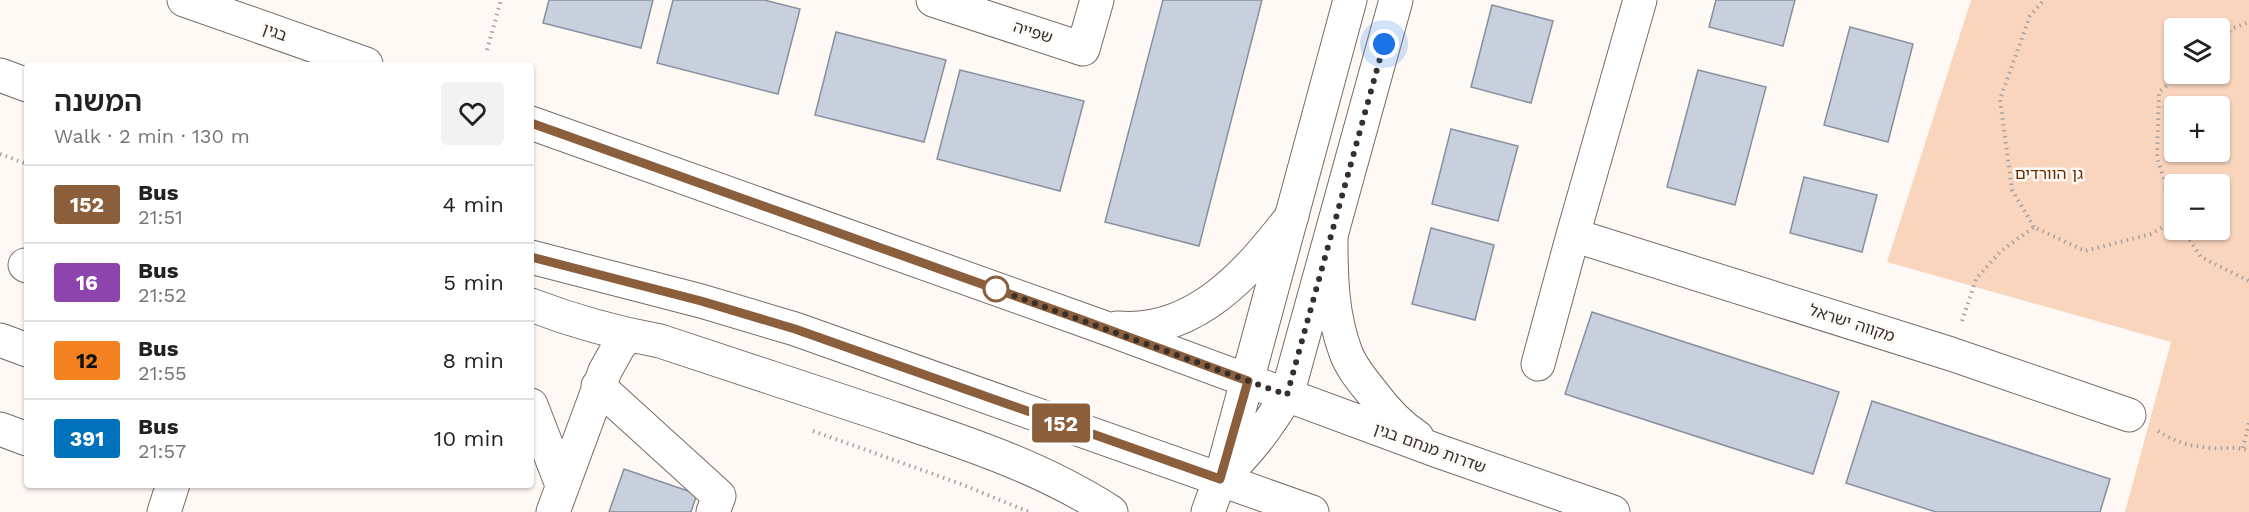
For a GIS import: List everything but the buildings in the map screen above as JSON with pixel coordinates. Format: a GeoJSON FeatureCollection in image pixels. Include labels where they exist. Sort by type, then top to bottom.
{"type":"FeatureCollection","features":[{"type":"Feature","properties":{"kind":"main road","name":"בגין"},"geometry":{"type":"LineString","coordinates":[[184,0],[360,62]]}},
{"type":"Feature","properties":{"kind":"main road","name":"שפייה"},"geometry":{"type":"LineString","coordinates":[[933,0],[991,9],[1083,49],[1097,0]]}},
{"type":"Feature","properties":{"kind":"main road"},"geometry":{"type":"LineString","coordinates":[[1208,512],[1220,479],[1248,381],[1350,0]]}},
{"type":"Feature","properties":{"kind":"main road"},"geometry":{"type":"LineString","coordinates":[[1220,479],[1247,453],[1269,426],[1287,395],[1396,0]]}},
{"type":"Feature","properties":{"kind":"main road"},"geometry":{"type":"LineString","coordinates":[[1538,364],[1640,0]]}},
{"type":"Feature","properties":{"kind":"main road"},"geometry":{"type":"LineString","coordinates":[[0,75],[24,84]]}},
{"type":"Feature","properties":{"kind":"main road"},"geometry":{"type":"LineString","coordinates":[[534,124],[1100,326],[1157,327],[1189,314],[1206,304],[1253,264],[1292,216]]}},
{"type":"Feature","properties":{"kind":"main road","name":"מקווה ישראל"},"geometry":{"type":"LineString","coordinates":[[1573,235],[1951,354],[2129,415]]}},
{"type":"Feature","properties":{"kind":"main road"},"geometry":{"type":"LineString","coordinates":[[1331,240],[1335,318],[1346,355],[1384,408],[1408,431],[1438,452]]}},
{"type":"Feature","properties":{"kind":"main road"},"geometry":{"type":"LineString","coordinates":[[534,258],[701,301],[795,329],[1312,512]]}},
{"type":"Feature","properties":{"kind":"main road"},"geometry":{"type":"LineString","coordinates":[[534,306],[563,317],[660,341],[969,444],[1066,485],[1111,512]]}},
{"type":"Feature","properties":{"kind":"main road","name":"שדרות מנחם בגין"},"geometry":{"type":"LineString","coordinates":[[1100,326],[1438,452],[1612,512]]}},
{"type":"Feature","properties":{"kind":"main road"},"geometry":{"type":"LineString","coordinates":[[557,499],[598,386],[612,356],[629,335]]}},
{"type":"Feature","properties":{"kind":"main road"},"geometry":{"type":"LineString","coordinates":[[0,340],[24,349]]}},
{"type":"Feature","properties":{"kind":"main road"},"geometry":{"type":"LineString","coordinates":[[598,386],[719,496],[713,512]]}},
{"type":"Feature","properties":{"kind":"main road"},"geometry":{"type":"LineString","coordinates":[[534,416],[557,499]]}},
{"type":"Feature","properties":{"kind":"main road"},"geometry":{"type":"LineString","coordinates":[[0,429],[24,438]]}},
{"type":"Feature","properties":{"kind":"path"},"geometry":{"type":"LineString","coordinates":[[487,50],[501,0]]}},
{"type":"Feature","properties":{"kind":"path"},"geometry":{"type":"LineString","coordinates":[[2043,0],[2030,16],[2000,99],[2012,190],[2034,226],[2085,251],[2151,234],[2164,226]]}},
{"type":"Feature","properties":{"kind":"path"},"geometry":{"type":"LineString","coordinates":[[2230,31],[2249,22]]}},
{"type":"Feature","properties":{"kind":"path"},"geometry":{"type":"LineString","coordinates":[[2164,179],[2157,158],[2159,92],[2168,84]]}},
{"type":"Feature","properties":{"kind":"path"},"geometry":{"type":"LineString","coordinates":[[0,154],[24,163]]}},
{"type":"Feature","properties":{"kind":"path"},"geometry":{"type":"LineString","coordinates":[[1951,354],[1976,279],[2001,251],[2034,226]]}},
{"type":"Feature","properties":{"kind":"path"},"geometry":{"type":"LineString","coordinates":[[2190,240],[2201,257],[2249,281]]}},
{"type":"Feature","properties":{"kind":"path"},"geometry":{"type":"LineString","coordinates":[[2129,415],[2178,443],[2249,451]]}},
{"type":"Feature","properties":{"kind":"path"},"geometry":{"type":"LineString","coordinates":[[2243,449],[2249,423]]}},
{"type":"Feature","properties":{"kind":"path"},"geometry":{"type":"LineString","coordinates":[[805,428],[961,484],[1029,512]]}},
{"type":"Feature","properties":{"kind":"green space","name":"גן הוורדים"},"geometry":{"type":"Polygon","coordinates":[[[1971,0],[2249,0],[2249,512],[2125,512],[2171,342],[1887,262],[1971,0]]]}},
{"type":"Feature","properties":{"kind":"bus line","name":"152"},"geometry":{"type":"LineString","coordinates":[[534,124],[1248,381],[1220,479],[795,329],[701,301],[534,258]]}},
{"type":"Feature","properties":{"kind":"route"},"geometry":{"type":"LineString","coordinates":[[996,289],[990,287],[1287,395],[1384,44]]}}]}
